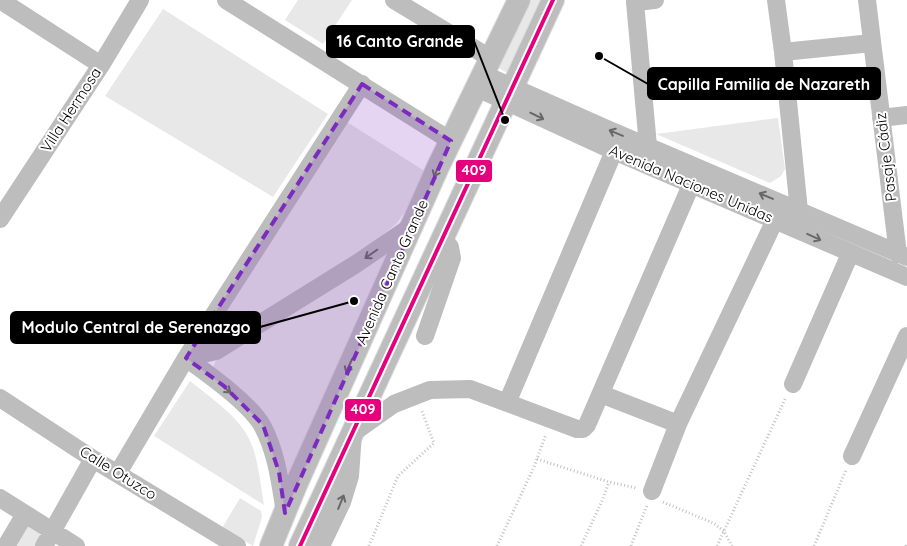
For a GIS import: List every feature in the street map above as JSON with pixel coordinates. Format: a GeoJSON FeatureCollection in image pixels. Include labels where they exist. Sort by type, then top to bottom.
{"type":"FeatureCollection","features":[{"type":"Feature","properties":{"kind":"main road","name":"Avenida Canto Grande"},"geometry":{"type":"LineString","coordinates":[[271,546],[296,485],[451,141],[519,0]]}},
{"type":"Feature","properties":{"kind":"main road","name":"Avenida Canto Grande"},"geometry":{"type":"LineString","coordinates":[[300,546],[553,0]]}},
{"type":"Feature","properties":{"kind":"street"},"geometry":{"type":"LineString","coordinates":[[0,0],[101,65]]}},
{"type":"Feature","properties":{"kind":"street","name":"Villa Hermosa"},"geometry":{"type":"LineString","coordinates":[[0,220],[101,65],[140,0]]}},
{"type":"Feature","properties":{"kind":"street"},"geometry":{"type":"LineString","coordinates":[[226,0],[451,141]]}},
{"type":"Feature","properties":{"kind":"street","name":"Avenida Naciones Unidas"},"geometry":{"type":"LineString","coordinates":[[394,0],[509,94],[614,151],[907,278]]}},
{"type":"Feature","properties":{"kind":"street"},"geometry":{"type":"LineString","coordinates":[[648,146],[632,1],[656,0]]}},
{"type":"Feature","properties":{"kind":"street"},"geometry":{"type":"LineString","coordinates":[[776,0],[799,210],[794,228]]}},
{"type":"Feature","properties":{"kind":"street","name":"Pasaje Cádiz"},"geometry":{"type":"LineString","coordinates":[[867,0],[881,118],[902,255]]}},
{"type":"Feature","properties":{"kind":"street"},"geometry":{"type":"LineString","coordinates":[[783,52],[872,43]]}},
{"type":"Feature","properties":{"kind":"street"},"geometry":{"type":"LineString","coordinates":[[118,473],[186,358],[362,84]]}},
{"type":"Feature","properties":{"kind":"street","name":"Avenida Naciones Unidas"},"geometry":{"type":"LineString","coordinates":[[509,94],[648,146],[902,255]]}},
{"type":"Feature","properties":{"kind":"street"},"geometry":{"type":"LineString","coordinates":[[881,118],[907,114]]}},
{"type":"Feature","properties":{"kind":"street"},"geometry":{"type":"LineString","coordinates":[[508,403],[614,151]]}},
{"type":"Feature","properties":{"kind":"street"},"geometry":{"type":"LineString","coordinates":[[321,546],[342,502],[350,476],[353,433],[394,404],[430,390],[470,389],[577,429],[583,429],[587,426],[691,185]]}},
{"type":"Feature","properties":{"kind":"street"},"geometry":{"type":"LineString","coordinates":[[651,493],[678,424],[776,220]]}},
{"type":"Feature","properties":{"kind":"street"},"geometry":{"type":"LineString","coordinates":[[186,358],[216,351],[412,228]]}},
{"type":"Feature","properties":{"kind":"street"},"geometry":{"type":"LineString","coordinates":[[425,336],[452,258],[450,247],[442,239]]}},
{"type":"Feature","properties":{"kind":"street"},"geometry":{"type":"LineString","coordinates":[[793,384],[850,254]]}},
{"type":"Feature","properties":{"kind":"street"},"geometry":{"type":"LineString","coordinates":[[852,456],[907,336]]}},
{"type":"Feature","properties":{"kind":"street"},"geometry":{"type":"LineString","coordinates":[[186,358],[224,386],[245,405],[262,426],[279,472],[285,512]]}},
{"type":"Feature","properties":{"kind":"street"},"geometry":{"type":"LineString","coordinates":[[601,394],[678,424]]}},
{"type":"Feature","properties":{"kind":"street","name":"Calle Otuzco"},"geometry":{"type":"LineString","coordinates":[[0,398],[230,544]]}},
{"type":"Feature","properties":{"kind":"street"},"geometry":{"type":"LineString","coordinates":[[48,539],[94,459]]}},
{"type":"Feature","properties":{"kind":"street"},"geometry":{"type":"LineString","coordinates":[[0,498],[25,514],[48,539],[76,546]]}},
{"type":"Feature","properties":{"kind":"street"},"geometry":{"type":"LineString","coordinates":[[6,546],[25,514]]}},
{"type":"Feature","properties":{"kind":"path"},"geometry":{"type":"LineString","coordinates":[[717,546],[793,384]]}},
{"type":"Feature","properties":{"kind":"path"},"geometry":{"type":"LineString","coordinates":[[369,546],[398,476],[434,443],[416,396]]}},
{"type":"Feature","properties":{"kind":"path"},"geometry":{"type":"LineString","coordinates":[[497,546],[537,459],[550,419]]}},
{"type":"Feature","properties":{"kind":"path"},"geometry":{"type":"LineString","coordinates":[[814,546],[852,456]]}},
{"type":"Feature","properties":{"kind":"path"},"geometry":{"type":"LineString","coordinates":[[537,459],[651,493],[713,522],[724,531],[732,546]]}},
{"type":"Feature","properties":{"kind":"path"},"geometry":{"type":"LineString","coordinates":[[581,546],[609,482]]}},
{"type":"Feature","properties":{"kind":"path"},"geometry":{"type":"LineString","coordinates":[[631,546],[651,493]]}},
{"type":"Feature","properties":{"kind":"highlighted area"},"geometry":{"type":"Polygon","coordinates":[[[362,84],[451,141],[285,513],[279,472],[263,425],[224,386],[186,358],[362,84]]]}},
{"type":"Feature","properties":{"kind":"shaded area"},"geometry":{"type":"Polygon","coordinates":[[[298,0],[352,0],[323,44],[285,20],[298,0]]]}},
{"type":"Feature","properties":{"kind":"shaded area"},"geometry":{"type":"Polygon","coordinates":[[[527,0],[544,0],[509,74],[497,67],[527,0]]]}},
{"type":"Feature","properties":{"kind":"shaded area"},"geometry":{"type":"Polygon","coordinates":[[[163,9],[328,114],[273,197],[105,96],[163,9]]]}},
{"type":"Feature","properties":{"kind":"shaded area"},"geometry":{"type":"Polygon","coordinates":[[[778,118],[785,169],[781,176],[770,183],[656,134],[778,118]]]}},
{"type":"Feature","properties":{"kind":"shaded area"},"geometry":{"type":"Polygon","coordinates":[[[347,122],[431,175],[396,224],[363,252],[217,344],[209,339],[347,122]]]}},
{"type":"Feature","properties":{"kind":"shaded area"},"geometry":{"type":"Polygon","coordinates":[[[402,239],[286,497],[274,444],[213,368],[216,360],[402,239]]]}},
{"type":"Feature","properties":{"kind":"shaded area"},"geometry":{"type":"Polygon","coordinates":[[[190,381],[226,410],[248,437],[257,462],[264,505],[154,436],[190,381]]]}},
{"type":"Feature","properties":{"kind":"shaded area"},"geometry":{"type":"Polygon","coordinates":[[[240,498],[261,511],[262,517],[253,546],[222,528],[240,498]]]}},
{"type":"Feature","properties":{"kind":"shaded area"},"geometry":{"type":"Polygon","coordinates":[[[30,526],[39,531],[40,536],[37,546],[11,546],[25,527],[30,526]]]}},
{"type":"Feature","properties":{"kind":"transit line","name":"409"},"geometry":{"type":"LineString","coordinates":[[300,546],[553,0]]}},
{"type":"Feature","properties":{"kind":"place","name":"Capilla Familia de Nazareth"},"geometry":{"type":"Point","coordinates":[599,56]}},
{"type":"Feature","properties":{"kind":"place","name":"16 Canto Grande"},"geometry":{"type":"Point","coordinates":[505,120]}},
{"type":"Feature","properties":{"kind":"place","name":"Modulo Central de Serenazgo"},"geometry":{"type":"Point","coordinates":[354,301]}}]}
